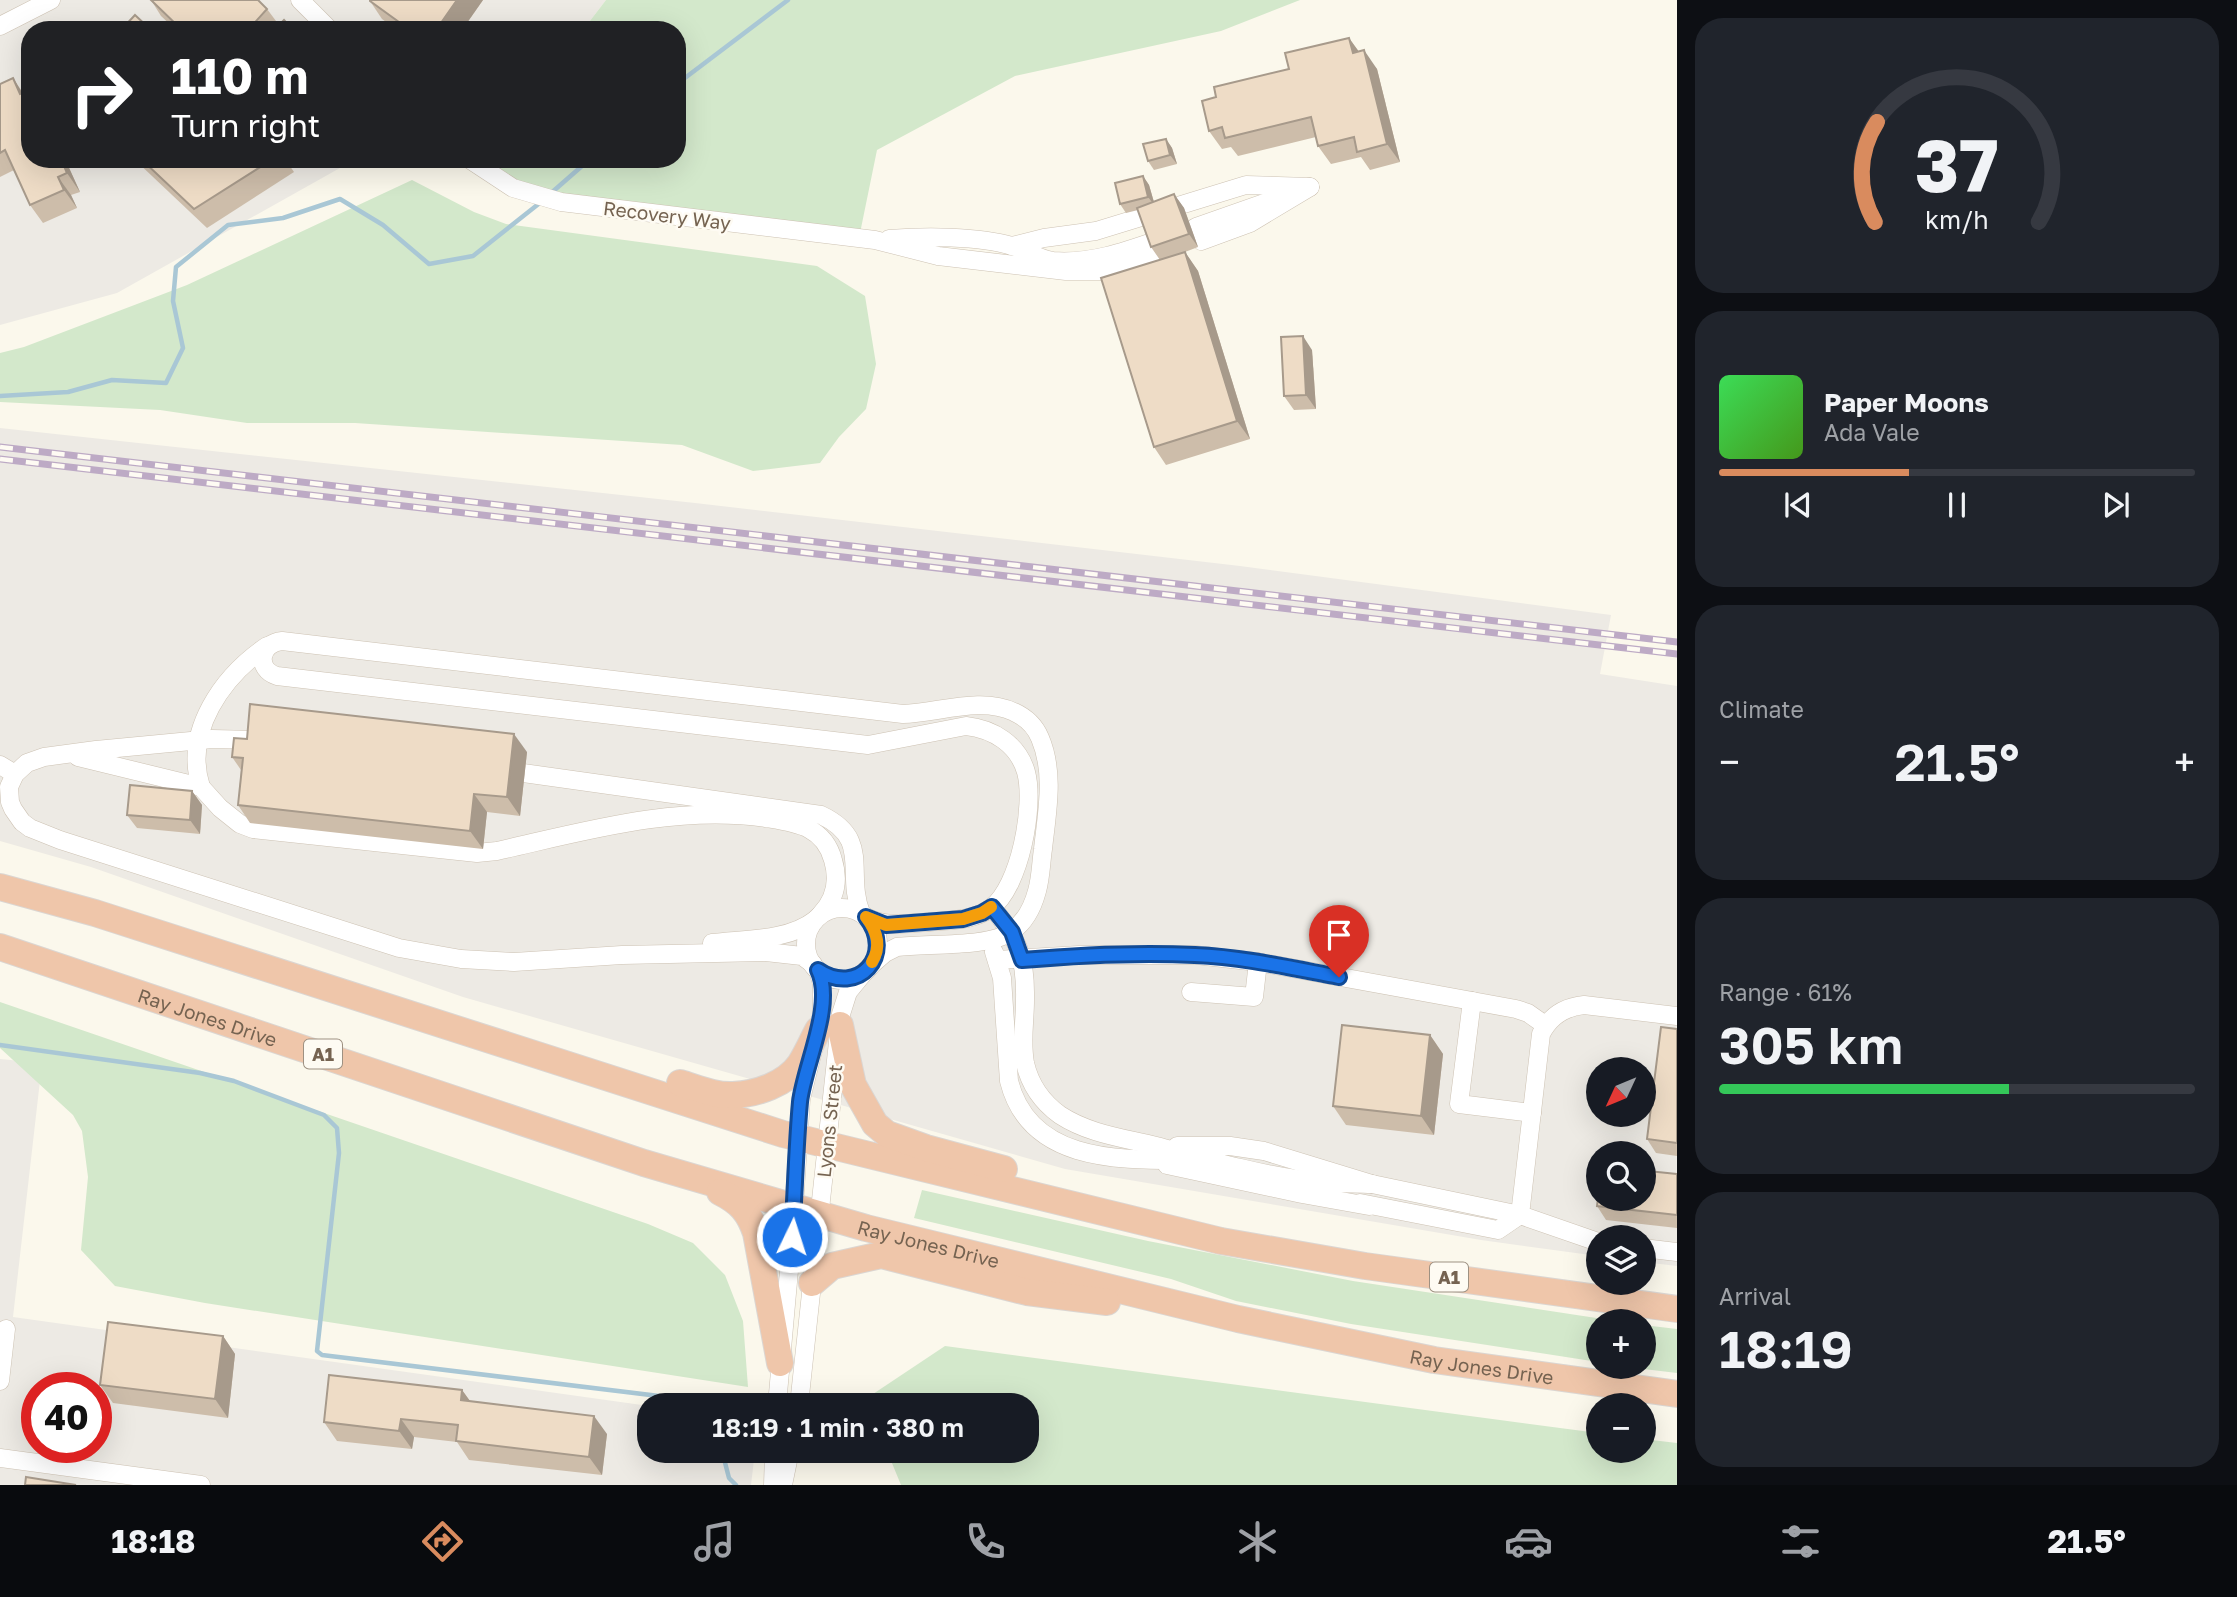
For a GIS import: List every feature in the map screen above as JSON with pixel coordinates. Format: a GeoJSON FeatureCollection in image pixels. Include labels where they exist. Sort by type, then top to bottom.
{"type":"FeatureCollection","features":[{"type":"Feature","properties":{"kind":"highway","name":"A1"},"geometry":{"type":"LineString","coordinates":[[0,887],[95,914],[826,1146],[891,1159],[1221,1241],[1365,1266],[1677,1309]]}},
{"type":"Feature","properties":{"kind":"highway","name":"Ray Jones Drive"},"geometry":{"type":"LineString","coordinates":[[0,947],[697,1179],[866,1228],[1238,1319],[1434,1360],[1677,1394]]}},
{"type":"Feature","properties":{"kind":"highway"},"geometry":{"type":"LineString","coordinates":[[481,1038],[545,1043],[712,1093],[733,1095],[778,1083],[791,1074],[829,1027],[853,1085],[875,1124],[887,1134],[926,1148],[1147,1208],[1221,1241]]}},
{"type":"Feature","properties":{"kind":"highway"},"geometry":{"type":"LineString","coordinates":[[697,1179],[739,1202],[751,1217],[780,1363]]}},
{"type":"Feature","properties":{"kind":"highway"},"geometry":{"type":"LineString","coordinates":[[811,1283],[832,1266],[881,1255],[1027,1292],[1238,1319]]}},
{"type":"Feature","properties":{"kind":"street"},"geometry":{"type":"LineString","coordinates":[[0,26],[51,0]]}},
{"type":"Feature","properties":{"kind":"street"},"geometry":{"type":"LineString","coordinates":[[300,0],[321,21]]}},
{"type":"Feature","properties":{"kind":"street","name":"Recovery Way"},"geometry":{"type":"LineString","coordinates":[[483,168],[513,188],[536,197],[557,201],[876,240],[920,253],[987,263],[1095,272],[1117,271],[1161,248],[1071,261],[1051,261],[1012,246],[992,243],[924,236],[876,240]]}},
{"type":"Feature","properties":{"kind":"street"},"geometry":{"type":"LineString","coordinates":[[1012,246],[1096,231],[1246,185],[1310,187],[1250,223],[1198,234]]}},
{"type":"Feature","properties":{"kind":"street"},"geometry":{"type":"LineString","coordinates":[[815,967],[807,954],[808,930],[834,897],[836,884],[834,861],[825,841],[812,829],[793,822],[744,815],[667,816],[621,823],[497,851],[477,852],[253,829],[240,824],[220,808],[201,787],[196,767],[199,740],[213,702],[245,662],[270,644],[282,641],[903,714],[969,707],[1003,708],[1024,718],[1040,737],[1045,756],[1049,798],[1037,890],[1023,921],[1012,932]]}},
{"type":"Feature","properties":{"kind":"street"},"geometry":{"type":"LineString","coordinates":[[270,644],[264,651],[262,662],[267,671],[277,676],[875,745],[966,726],[979,727],[998,735],[1013,749],[1026,772],[1024,839],[1012,881],[999,901],[982,913],[963,919],[886,925],[841,908],[818,917],[804,928],[782,934],[622,956]]}},
{"type":"Feature","properties":{"kind":"street"},"geometry":{"type":"LineString","coordinates":[[875,745],[885,741],[890,731],[886,716],[876,710]]}},
{"type":"Feature","properties":{"kind":"street"},"geometry":{"type":"LineString","coordinates":[[271,742],[199,740],[96,750],[34,760],[7,769],[9,793],[13,809],[22,822],[39,832],[399,948],[448,958],[501,962],[766,952],[802,956],[836,979],[847,979],[868,968],[876,956],[876,933],[857,900],[855,853],[850,838],[832,820],[821,815],[484,768]]}},
{"type":"Feature","properties":{"kind":"street"},"geometry":{"type":"LineString","coordinates":[[71,755],[201,787]]}},
{"type":"Feature","properties":{"kind":"street"},"geometry":{"type":"LineString","coordinates":[[992,907],[1012,932],[1022,960],[1025,1000],[1023,1050],[1030,1080],[1046,1103],[1073,1123],[1102,1134],[1203,1160],[1303,1181],[1369,1206]]}},
{"type":"Feature","properties":{"kind":"street"},"geometry":{"type":"LineString","coordinates":[[992,907],[991,940],[1002,978],[1009,1081],[1021,1110],[1041,1132],[1065,1147],[1117,1158],[1203,1160]]}},
{"type":"Feature","properties":{"kind":"street","name":"Lyons Street"},"geometry":{"type":"LineString","coordinates":[[800,1393],[811,1283],[798,1138],[801,1099],[829,1027],[841,1014],[848,992],[885,953],[897,947],[991,940],[1012,932]]}},
{"type":"Feature","properties":{"kind":"street"},"geometry":{"type":"LineString","coordinates":[[997,960],[1145,953],[1258,962],[1528,1013],[1545,1025]]}},
{"type":"Feature","properties":{"kind":"street"},"geometry":{"type":"LineString","coordinates":[[1191,992],[1254,997],[1258,962]]}},
{"type":"Feature","properties":{"kind":"street","name":"Lyons Street"},"geometry":{"type":"LineString","coordinates":[[778,1393],[780,1363],[806,1211],[826,1146],[829,1027],[822,1014],[822,984],[815,967]]}},
{"type":"Feature","properties":{"kind":"street"},"geometry":{"type":"LineString","coordinates":[[1472,1001],[1459,1104],[1532,1113]]}},
{"type":"Feature","properties":{"kind":"street"},"geometry":{"type":"LineString","coordinates":[[1140,1160],[1302,1194],[1498,1230],[1520,1215],[1539,1045],[1545,1025],[1559,1012],[1584,1005],[1677,1016]]}},
{"type":"Feature","properties":{"kind":"street"},"geometry":{"type":"LineString","coordinates":[[1156,1146],[1247,1148],[1286,1156],[1372,1184],[1520,1215],[1586,1238]]}},
{"type":"Feature","properties":{"kind":"street"},"geometry":{"type":"LineString","coordinates":[[1303,1181],[1372,1184]]}},
{"type":"Feature","properties":{"kind":"street"},"geometry":{"type":"LineString","coordinates":[[1656,1250],[1677,1252]]}},
{"type":"Feature","properties":{"kind":"street"},"geometry":{"type":"LineString","coordinates":[[0,1381],[6,1329]]}},
{"type":"Feature","properties":{"kind":"street"},"geometry":{"type":"LineString","coordinates":[[0,1458],[201,1485]]}},
{"type":"Feature","properties":{"kind":"street"},"geometry":{"type":"LineString","coordinates":[[772,1485],[773,1463]]}},
{"type":"Feature","properties":{"kind":"street"},"geometry":{"type":"LineString","coordinates":[[783,1485],[788,1463]]}},
{"type":"Feature","properties":{"kind":"shaded area"},"geometry":{"type":"Polygon","coordinates":[[[0,0],[606,0],[590,21],[21,21],[21,168],[340,168],[117,293],[0,325],[0,0]]]}},
{"type":"Feature","properties":{"kind":"shaded area"},"geometry":{"type":"Polygon","coordinates":[[[0,428],[695,503],[1240,566],[1611,615],[1600,674],[1677,686],[1677,1266],[1656,1264],[1656,1225],[1586,1225],[1586,1254],[1481,1240],[1065,1169],[463,997],[91,867],[0,841],[0,428]]]}},
{"type":"Feature","properties":{"kind":"shaded area"},"geometry":{"type":"Polygon","coordinates":[[[0,1059],[42,1063],[13,1317],[637,1404],[637,1463],[754,1463],[751,1485],[0,1485],[0,1059]]]}},
{"type":"Feature","properties":{"kind":"green space"},"geometry":{"type":"Polygon","coordinates":[[[606,0],[1300,0],[1221,31],[1015,76],[877,150],[859,238],[561,202],[488,168],[686,168],[686,21],[590,21],[606,0]]]}},
{"type":"Feature","properties":{"kind":"green space"},"geometry":{"type":"Polygon","coordinates":[[[412,180],[474,212],[506,224],[817,266],[865,296],[876,364],[866,409],[839,437],[820,463],[753,471],[682,445],[355,423],[247,423],[160,410],[0,402],[0,353],[24,347],[187,285],[412,180]]]}},
{"type":"Feature","properties":{"kind":"green space"},"geometry":{"type":"Polygon","coordinates":[[[0,1002],[648,1224],[693,1243],[725,1275],[743,1321],[748,1387],[205,1303],[115,1286],[81,1250],[88,1177],[82,1131],[73,1115],[0,1048],[0,1002]]]}},
{"type":"Feature","properties":{"kind":"green space"},"geometry":{"type":"Polygon","coordinates":[[[922,1190],[1148,1241],[1353,1281],[1586,1316],[1586,1360],[1351,1324],[1236,1301],[1171,1279],[914,1218],[922,1190]]]}},
{"type":"Feature","properties":{"kind":"green space"},"geometry":{"type":"Polygon","coordinates":[[[1656,1327],[1677,1329],[1677,1373],[1656,1370],[1656,1327]]]}},
{"type":"Feature","properties":{"kind":"green space"},"geometry":{"type":"Polygon","coordinates":[[[945,1346],[1586,1431],[1586,1463],[1656,1463],[1656,1441],[1677,1443],[1677,1485],[901,1485],[892,1463],[1039,1463],[1039,1393],[874,1393],[945,1346]]]}},
{"type":"Feature","properties":{"kind":"building"},"geometry":{"type":"Polygon","coordinates":[[[151,0],[258,0],[267,9],[256,21],[173,21],[151,0]]]}},
{"type":"Feature","properties":{"kind":"building"},"geometry":{"type":"Polygon","coordinates":[[[457,0],[442,21],[398,21],[370,1],[457,0]]]}},
{"type":"Feature","properties":{"kind":"building"},"geometry":{"type":"Polygon","coordinates":[[[135,15],[141,21],[129,21],[135,15]]]}},
{"type":"Feature","properties":{"kind":"building"},"geometry":{"type":"Polygon","coordinates":[[[1349,38],[1353,53],[1364,50],[1387,144],[1357,152],[1354,137],[1318,146],[1311,117],[1225,138],[1222,127],[1209,131],[1202,101],[1216,97],[1214,87],[1289,69],[1285,53],[1349,38]]]}},
{"type":"Feature","properties":{"kind":"building"},"geometry":{"type":"Polygon","coordinates":[[[13,78],[21,94],[21,168],[65,168],[67,173],[58,177],[64,190],[30,205],[5,150],[0,153],[0,84],[13,78]]]}},
{"type":"Feature","properties":{"kind":"building"},"geometry":{"type":"Polygon","coordinates":[[[1166,139],[1170,155],[1148,161],[1143,144],[1166,139]]]}},
{"type":"Feature","properties":{"kind":"building"},"geometry":{"type":"Polygon","coordinates":[[[151,168],[259,168],[194,209],[151,168]]]}},
{"type":"Feature","properties":{"kind":"building"},"geometry":{"type":"Polygon","coordinates":[[[1143,176],[1148,197],[1120,204],[1115,183],[1143,176]]]}},
{"type":"Feature","properties":{"kind":"building"},"geometry":{"type":"Polygon","coordinates":[[[1174,194],[1189,234],[1151,247],[1137,208],[1174,194]]]}},
{"type":"Feature","properties":{"kind":"building"},"geometry":{"type":"Polygon","coordinates":[[[1185,252],[1237,421],[1154,447],[1101,278],[1185,252]]]}},
{"type":"Feature","properties":{"kind":"building"},"geometry":{"type":"Polygon","coordinates":[[[1303,336],[1306,395],[1284,396],[1281,337],[1303,336]]]}},
{"type":"Feature","properties":{"kind":"building"},"geometry":{"type":"Polygon","coordinates":[[[250,704],[514,734],[507,797],[474,794],[470,831],[238,805],[243,758],[232,757],[234,738],[247,739],[250,704]]]}},
{"type":"Feature","properties":{"kind":"building"},"geometry":{"type":"Polygon","coordinates":[[[130,785],[192,791],[190,820],[127,815],[130,785]]]}},
{"type":"Feature","properties":{"kind":"building"},"geometry":{"type":"Polygon","coordinates":[[[1342,1025],[1430,1035],[1421,1116],[1333,1106],[1342,1025]]]}},
{"type":"Feature","properties":{"kind":"building"},"geometry":{"type":"Polygon","coordinates":[[[1661,1027],[1677,1029],[1677,1143],[1647,1139],[1648,1127],[1656,1127],[1656,1067],[1661,1027]]]}},
{"type":"Feature","properties":{"kind":"building"},"geometry":{"type":"Polygon","coordinates":[[[1656,1172],[1677,1174],[1677,1215],[1641,1211],[1656,1211],[1656,1172]]]}},
{"type":"Feature","properties":{"kind":"building"},"geometry":{"type":"Polygon","coordinates":[[[108,1322],[223,1336],[215,1399],[112,1386],[112,1372],[102,1372],[108,1322]]]}},
{"type":"Feature","properties":{"kind":"building"},"geometry":{"type":"Polygon","coordinates":[[[329,1375],[462,1390],[461,1400],[594,1416],[589,1457],[456,1441],[458,1425],[401,1419],[399,1431],[324,1422],[329,1375]]]}},
{"type":"Feature","properties":{"kind":"building"},"geometry":{"type":"Polygon","coordinates":[[[26,1477],[76,1485],[25,1485],[26,1477]]]}},
{"type":"Feature","properties":{"kind":"waterway"},"geometry":{"type":"LineString","coordinates":[[686,77],[788,0]]}},
{"type":"Feature","properties":{"kind":"waterway"},"geometry":{"type":"LineString","coordinates":[[550,194],[580,168]]}},
{"type":"Feature","properties":{"kind":"waterway"},"geometry":{"type":"LineString","coordinates":[[0,396],[68,392],[112,380],[166,383],[183,348],[173,301],[176,267],[228,225],[283,218],[340,199],[383,225],[429,264],[473,256],[541,202]]}},
{"type":"Feature","properties":{"kind":"waterway"},"geometry":{"type":"LineString","coordinates":[[0,1045],[200,1073],[234,1081],[324,1115],[337,1128],[339,1153],[317,1351],[322,1355],[637,1393]]}},
{"type":"Feature","properties":{"kind":"waterway"},"geometry":{"type":"LineString","coordinates":[[725,1463],[729,1478],[736,1485]]}},
{"type":"Feature","properties":{"kind":"railway"},"geometry":{"type":"LineString","coordinates":[[0,447],[1677,642]]}},
{"type":"Feature","properties":{"kind":"railway"},"geometry":{"type":"LineString","coordinates":[[0,459],[1677,654]]}},
{"type":"Feature","properties":{"kind":"slow traffic"},"geometry":{"type":"LineString","coordinates":[[872,962],[878,944],[873,925],[866,917],[886,925],[963,919],[991,907]]}},
{"type":"Feature","properties":{"kind":"route"},"geometry":{"type":"LineString","coordinates":[[792,1237],[801,1099],[822,1014],[822,984],[818,970],[836,979],[847,979],[866,971],[876,956],[878,944],[873,925],[866,917],[886,925],[963,919],[992,907],[1012,932],[1022,960],[1145,953],[1196,955],[1258,962],[1339,977]]}}]}
